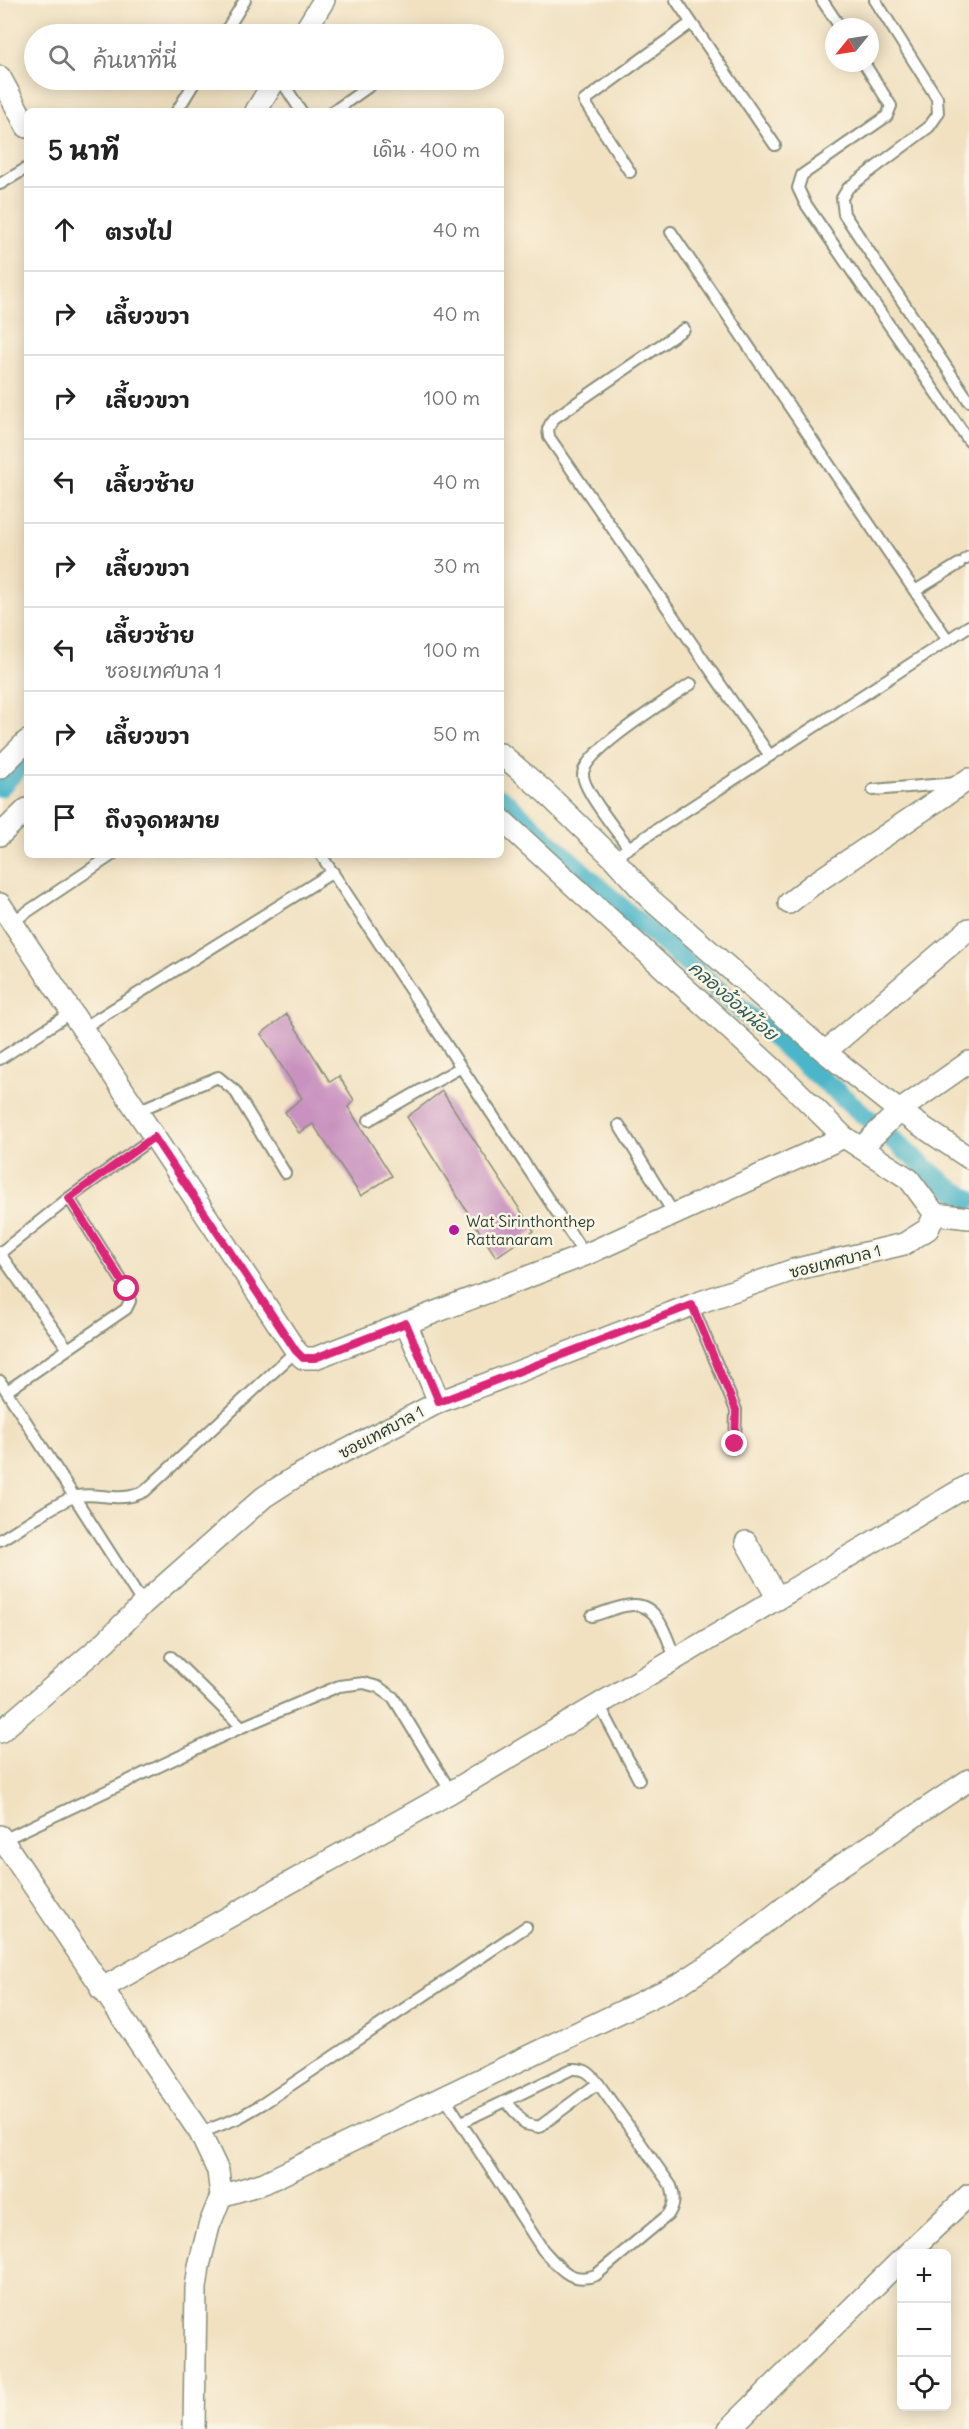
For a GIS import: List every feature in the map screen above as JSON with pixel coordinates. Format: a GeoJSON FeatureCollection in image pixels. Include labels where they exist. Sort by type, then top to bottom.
{"type":"FeatureCollection","features":[{"type":"Feature","properties":{"kind":"street"},"geometry":{"type":"LineString","coordinates":[[309,24],[324,0]]}},
{"type":"Feature","properties":{"kind":"street"},"geometry":{"type":"LineString","coordinates":[[0,77],[24,121]]}},
{"type":"Feature","properties":{"kind":"street"},"geometry":{"type":"LineString","coordinates":[[258,108],[269,90]]}},
{"type":"Feature","properties":{"kind":"street"},"geometry":{"type":"LineString","coordinates":[[0,768],[24,744]]}},
{"type":"Feature","properties":{"kind":"street"},"geometry":{"type":"LineString","coordinates":[[504,757],[621,853],[650,899],[894,1115],[969,1158]]}},
{"type":"Feature","properties":{"kind":"street"},"geometry":{"type":"LineString","coordinates":[[789,903],[966,781]]}},
{"type":"Feature","properties":{"kind":"street"},"geometry":{"type":"LineString","coordinates":[[0,835],[24,813]]}},
{"type":"Feature","properties":{"kind":"street"},"geometry":{"type":"LineString","coordinates":[[504,822],[792,1086],[909,1179],[935,1214],[969,1218]]}},
{"type":"Feature","properties":{"kind":"street"},"geometry":{"type":"LineString","coordinates":[[0,904],[296,1351],[303,1358],[315,1358],[585,1255],[674,1214],[859,1141],[969,1062]]}},
{"type":"Feature","properties":{"kind":"street"},"geometry":{"type":"LineString","coordinates":[[825,1052],[969,929]]}},
{"type":"Feature","properties":{"kind":"street","name":"ซอยเทศบาล 1"},"geometry":{"type":"LineString","coordinates":[[0,1732],[105,1642],[143,1604],[264,1497],[295,1477],[439,1402],[692,1305],[793,1270],[903,1244],[928,1229],[935,1214]]}},
{"type":"Feature","properties":{"kind":"street"},"geometry":{"type":"LineString","coordinates":[[406,1323],[439,1402]]}},
{"type":"Feature","properties":{"kind":"street"},"geometry":{"type":"LineString","coordinates":[[101,1989],[452,1792],[969,1485]]}},
{"type":"Feature","properties":{"kind":"street"},"geometry":{"type":"LineString","coordinates":[[746,1542],[777,1599]]}},
{"type":"Feature","properties":{"kind":"street"},"geometry":{"type":"LineString","coordinates":[[221,2196],[264,2183],[681,1983],[718,1959],[822,1878],[969,1780]]}},
{"type":"Feature","properties":{"kind":"street"},"geometry":{"type":"LineString","coordinates":[[1,1838],[200,2133],[218,2171],[221,2196],[209,2226],[196,2288],[194,2429]]}},
{"type":"Feature","properties":{"kind":"street"},"geometry":{"type":"LineString","coordinates":[[911,2249],[969,2195]]}},
{"type":"Feature","properties":{"kind":"street"},"geometry":{"type":"LineString","coordinates":[[729,2429],[897,2264]]}},
{"type":"Feature","properties":{"kind":"lane"},"geometry":{"type":"LineString","coordinates":[[230,24],[245,0]]}},
{"type":"Feature","properties":{"kind":"lane"},"geometry":{"type":"LineString","coordinates":[[676,0],[775,145]]}},
{"type":"Feature","properties":{"kind":"lane"},"geometry":{"type":"LineString","coordinates":[[822,0],[834,18]]}},
{"type":"Feature","properties":{"kind":"lane"},"geometry":{"type":"LineString","coordinates":[[874,0],[938,98],[939,114],[929,127],[848,188],[842,198],[844,213],[969,401]]}},
{"type":"Feature","properties":{"kind":"lane"},"geometry":{"type":"LineString","coordinates":[[630,172],[584,100],[691,23]]}},
{"type":"Feature","properties":{"kind":"lane"},"geometry":{"type":"LineString","coordinates":[[870,72],[891,106],[887,116],[802,175],[798,188],[812,213],[969,441]]}},
{"type":"Feature","properties":{"kind":"lane"},"geometry":{"type":"LineString","coordinates":[[179,108],[190,90]]}},
{"type":"Feature","properties":{"kind":"lane"},"geometry":{"type":"LineString","coordinates":[[287,90],[299,108]]}},
{"type":"Feature","properties":{"kind":"lane"},"geometry":{"type":"LineString","coordinates":[[337,108],[364,90]]}},
{"type":"Feature","properties":{"kind":"lane"},"geometry":{"type":"LineString","coordinates":[[0,184],[24,170]]}},
{"type":"Feature","properties":{"kind":"lane"},"geometry":{"type":"LineString","coordinates":[[671,232],[948,640]]}},
{"type":"Feature","properties":{"kind":"lane"},"geometry":{"type":"LineString","coordinates":[[684,330],[553,419],[548,429],[549,437],[770,756]]}},
{"type":"Feature","properties":{"kind":"lane"},"geometry":{"type":"LineString","coordinates":[[915,591],[965,560]]}},
{"type":"Feature","properties":{"kind":"lane"},"geometry":{"type":"LineString","coordinates":[[691,684],[603,746],[585,764],[582,776],[621,853],[969,626]]}},
{"type":"Feature","properties":{"kind":"lane"},"geometry":{"type":"LineString","coordinates":[[873,790],[966,781]]}},
{"type":"Feature","properties":{"kind":"lane"},"geometry":{"type":"LineString","coordinates":[[12,922],[108,858]]}},
{"type":"Feature","properties":{"kind":"lane"},"geometry":{"type":"LineString","coordinates":[[323,858],[585,1255]]}},
{"type":"Feature","properties":{"kind":"lane"},"geometry":{"type":"LineString","coordinates":[[1,1057],[78,1020],[333,872]]}},
{"type":"Feature","properties":{"kind":"lane"},"geometry":{"type":"LineString","coordinates":[[369,1120],[461,1067]]}},
{"type":"Feature","properties":{"kind":"lane"},"geometry":{"type":"LineString","coordinates":[[137,1111],[218,1077],[235,1091],[285,1173]]}},
{"type":"Feature","properties":{"kind":"lane"},"geometry":{"type":"LineString","coordinates":[[619,1125],[674,1214]]}},
{"type":"Feature","properties":{"kind":"lane"},"geometry":{"type":"LineString","coordinates":[[68,1349],[0,1253],[69,1198],[154,1137]]}},
{"type":"Feature","properties":{"kind":"lane"},"geometry":{"type":"LineString","coordinates":[[7,1391],[126,1309],[130,1301],[127,1289],[69,1198]]}},
{"type":"Feature","properties":{"kind":"lane"},"geometry":{"type":"LineString","coordinates":[[692,1305],[736,1410],[735,1444]]}},
{"type":"Feature","properties":{"kind":"lane"},"geometry":{"type":"LineString","coordinates":[[0,1540],[73,1497],[92,1494],[118,1498],[133,1497],[145,1491],[296,1351]]}},
{"type":"Feature","properties":{"kind":"lane"},"geometry":{"type":"LineString","coordinates":[[0,1381],[143,1604]]}},
{"type":"Feature","properties":{"kind":"lane"},"geometry":{"type":"LineString","coordinates":[[592,1617],[633,1605],[648,1608],[657,1616],[676,1660]]}},
{"type":"Feature","properties":{"kind":"lane"},"geometry":{"type":"LineString","coordinates":[[171,1657],[242,1726]]}},
{"type":"Feature","properties":{"kind":"lane"},"geometry":{"type":"LineString","coordinates":[[1,1838],[242,1726],[339,1686],[364,1683],[378,1687],[393,1697],[452,1792]]}},
{"type":"Feature","properties":{"kind":"lane"},"geometry":{"type":"LineString","coordinates":[[599,1704],[639,1780]]}},
{"type":"Feature","properties":{"kind":"lane"},"geometry":{"type":"LineString","coordinates":[[200,2133],[238,2118],[264,2103],[526,1928]]}},
{"type":"Feature","properties":{"kind":"lane"},"geometry":{"type":"LineString","coordinates":[[445,2098],[543,2250],[561,2270],[573,2278],[585,2280],[596,2275],[668,2215],[675,2206],[671,2186],[598,2083],[587,2071],[572,2069],[462,2122]]}},
{"type":"Feature","properties":{"kind":"lane"},"geometry":{"type":"LineString","coordinates":[[506,2101],[525,2124],[539,2127],[598,2083]]}},
{"type":"Feature","properties":{"kind":"building"},"geometry":{"type":"Polygon","coordinates":[[[287,1014],[330,1082],[339,1076],[354,1100],[348,1107],[392,1176],[361,1196],[313,1124],[299,1133],[285,1112],[302,1098],[261,1034],[287,1014]]]}},
{"type":"Feature","properties":{"kind":"building"},"geometry":{"type":"Polygon","coordinates":[[[442,1091],[534,1231],[496,1257],[407,1117],[442,1091]]]}},
{"type":"Feature","properties":{"kind":"waterway","name":"คลองอ้อมน้อย"},"geometry":{"type":"LineString","coordinates":[[0,787],[24,762]]}},
{"type":"Feature","properties":{"kind":"waterway","name":"คลองอ้อมน้อย"},"geometry":{"type":"LineString","coordinates":[[504,801],[614,901],[947,1186],[969,1199]]}},
{"type":"Feature","properties":{"kind":"place","name":"Wat Sirinthonthep Rattanaram"},"geometry":{"type":"Point","coordinates":[454,1230]}},
{"type":"Feature","properties":{"kind":"route"},"geometry":{"type":"LineString","coordinates":[[127,1289],[69,1198],[154,1137],[296,1351],[303,1358],[315,1358],[406,1323],[439,1402],[692,1305],[736,1410],[735,1444]]}}]}
